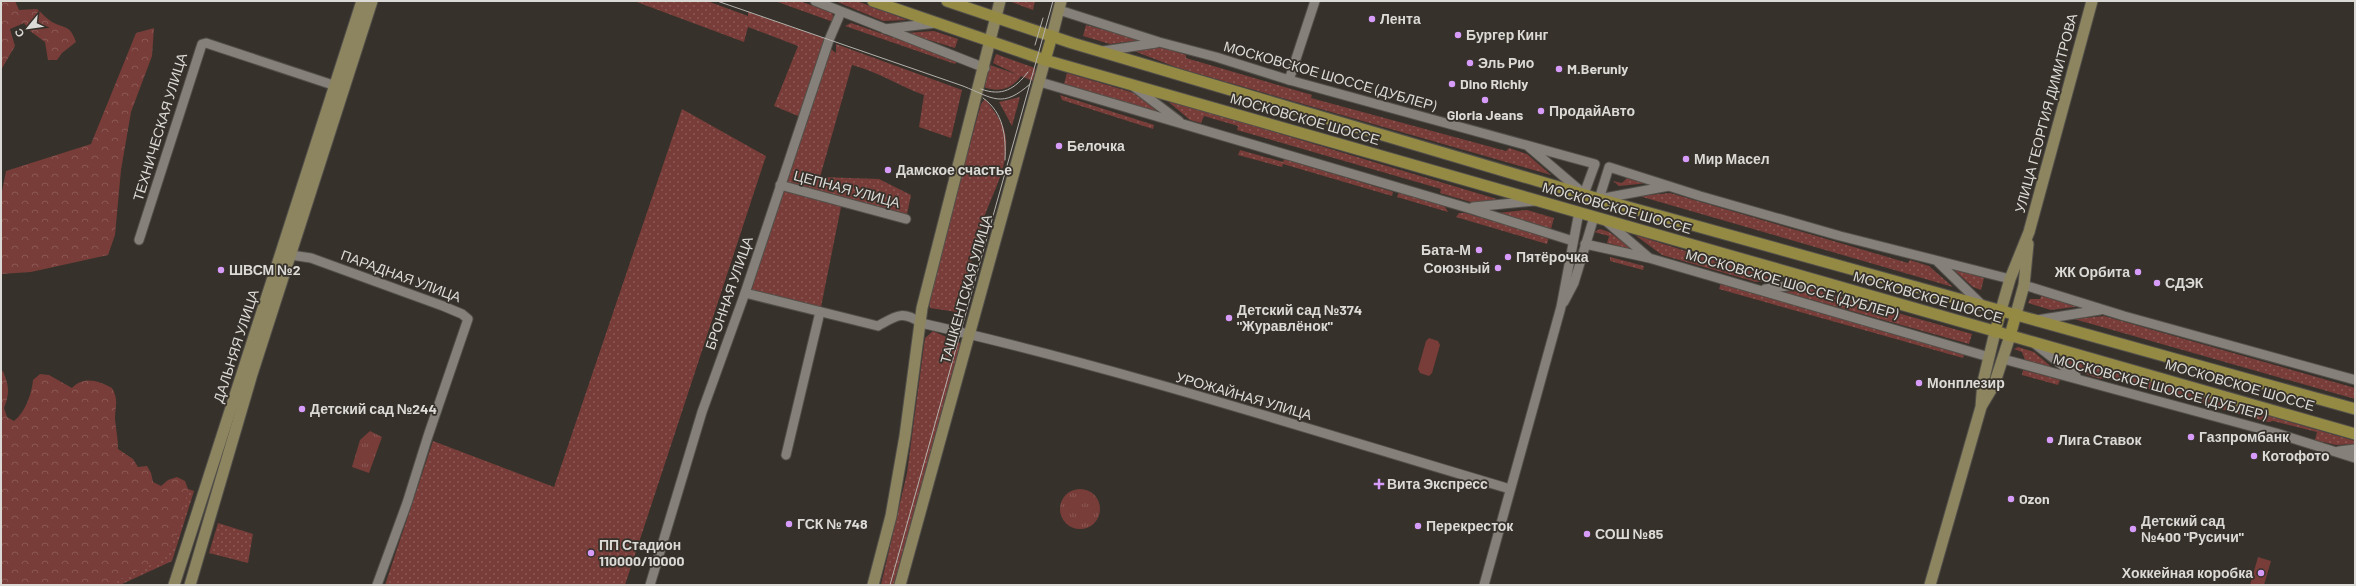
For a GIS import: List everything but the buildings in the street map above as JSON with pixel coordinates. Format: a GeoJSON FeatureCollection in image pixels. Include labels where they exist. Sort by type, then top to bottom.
{"type":"FeatureCollection","features":[{"type":"Feature","properties":{"kind":"main road","name":"ДАЛЬНЯЯ УЛИЦА"},"geometry":{"type":"LineString","coordinates":[[190,585],[286,254],[362,1]]}},
{"type":"Feature","properties":{"kind":"main road","name":"ДАЛЬНЯЯ УЛИЦА"},"geometry":{"type":"LineString","coordinates":[[174,585],[372,1]]}},
{"type":"Feature","properties":{"kind":"main road","name":"МОСКОВСКОЕ ШОССЕ"},"geometry":{"type":"LineString","coordinates":[[873,1],[1045,60],[2355,434]]}},
{"type":"Feature","properties":{"kind":"main road","name":"МОСКОВСКОЕ ШОССЕ"},"geometry":{"type":"LineString","coordinates":[[947,1],[1052,36],[1599,199],[2355,409]]}},
{"type":"Feature","properties":{"kind":"main road","name":"ТАШКЕНТСКАЯ УЛИЦА"},"geometry":{"type":"LineString","coordinates":[[873,585],[891,516],[921,324],[922,308],[985,68],[1000,1]]}},
{"type":"Feature","properties":{"kind":"main road","name":"УЛИЦА ГЕОРГИЯ ДИМИТРОВА"},"geometry":{"type":"LineString","coordinates":[[1930,585],[1980,407],[1983,382],[2001,310],[2010,279],[2029,232],[2092,1]]}},
{"type":"Feature","properties":{"kind":"main road","name":"ТАШКЕНТСКАЯ УЛИЦА"},"geometry":{"type":"LineString","coordinates":[[900,585],[1060,5]]}},
{"type":"Feature","properties":{"kind":"main road"},"geometry":{"type":"LineString","coordinates":[[1579,212],[1584,194]]}},
{"type":"Feature","properties":{"kind":"main road"},"geometry":{"type":"LineString","coordinates":[[1594,217],[1599,199]]}},
{"type":"Feature","properties":{"kind":"main road","name":"УЛИЦА ГЕОРГИЯ ДИМИТРОВА"},"geometry":{"type":"LineString","coordinates":[[1980,407],[1994,384],[2010,336],[2024,285],[2029,232]]}},
{"type":"Feature","properties":{"kind":"street"},"geometry":{"type":"LineString","coordinates":[[815,1],[985,68]]}},
{"type":"Feature","properties":{"kind":"street"},"geometry":{"type":"LineString","coordinates":[[1289,80],[1314,1]]}},
{"type":"Feature","properties":{"kind":"street","name":"МОСКОВСКОЕ ШОССЕ (ДУБЛЕР)"},"geometry":{"type":"LineString","coordinates":[[1060,5],[1159,42],[1216,57],[1289,80],[1595,164],[1584,194]]}},
{"type":"Feature","properties":{"kind":"street","name":"БРОННАЯ УЛИЦА"},"geometry":{"type":"LineString","coordinates":[[650,585],[702,412],[745,293],[780,185],[841,12]]}},
{"type":"Feature","properties":{"kind":"street"},"geometry":{"type":"LineString","coordinates":[[883,29],[937,23]]}},
{"type":"Feature","properties":{"kind":"street"},"geometry":{"type":"LineString","coordinates":[[1103,51],[1159,42]]}},
{"type":"Feature","properties":{"kind":"street","name":"ТЕХНИЧЕСКАЯ УЛИЦА"},"geometry":{"type":"LineString","coordinates":[[139,240],[202,44],[206,43],[336,86]]}},
{"type":"Feature","properties":{"kind":"street"},"geometry":{"type":"LineString","coordinates":[[1040,82],[1468,208],[1573,241]]}},
{"type":"Feature","properties":{"kind":"street"},"geometry":{"type":"LineString","coordinates":[[1130,84],[1183,125]]}},
{"type":"Feature","properties":{"kind":"street"},"geometry":{"type":"LineString","coordinates":[[1529,147],[1584,194]]}},
{"type":"Feature","properties":{"kind":"street"},"geometry":{"type":"LineString","coordinates":[[1669,186],[1599,199],[1609,167],[1840,236],[1937,262],[2010,279]]}},
{"type":"Feature","properties":{"kind":"street","name":"ЦЕПНАЯ УЛИЦА"},"geometry":{"type":"LineString","coordinates":[[780,185],[906,219]]}},
{"type":"Feature","properties":{"kind":"street"},"geometry":{"type":"LineString","coordinates":[[1468,208],[1538,201]]}},
{"type":"Feature","properties":{"kind":"street"},"geometry":{"type":"LineString","coordinates":[[1484,585],[1561,307],[1579,212]]}},
{"type":"Feature","properties":{"kind":"street"},"geometry":{"type":"LineString","coordinates":[[1561,307],[1574,283],[1594,217]]}},
{"type":"Feature","properties":{"kind":"street"},"geometry":{"type":"LineString","coordinates":[[1606,221],[1649,258]]}},
{"type":"Feature","properties":{"kind":"street","name":"МОСКОВСКОЕ ШОССЕ (ДУБЛЕР)"},"geometry":{"type":"LineString","coordinates":[[1585,244],[1649,258],[1989,357]]}},
{"type":"Feature","properties":{"kind":"street","name":"ПАРАДНАЯ УЛИЦА"},"geometry":{"type":"LineString","coordinates":[[286,254],[311,258],[443,306],[468,318],[407,503],[377,585]]}},
{"type":"Feature","properties":{"kind":"street"},"geometry":{"type":"LineString","coordinates":[[1937,262],[1981,304]]}},
{"type":"Feature","properties":{"kind":"street"},"geometry":{"type":"LineString","coordinates":[[1761,290],[1821,282]]}},
{"type":"Feature","properties":{"kind":"street"},"geometry":{"type":"LineString","coordinates":[[2024,285],[2103,310],[2355,380]]}},
{"type":"Feature","properties":{"kind":"street"},"geometry":{"type":"LineString","coordinates":[[745,293],[878,326],[898,316],[910,315],[921,324]]}},
{"type":"Feature","properties":{"kind":"street"},"geometry":{"type":"LineString","coordinates":[[2037,320],[2103,310]]}},
{"type":"Feature","properties":{"kind":"street"},"geometry":{"type":"LineString","coordinates":[[786,455],[820,312]]}},
{"type":"Feature","properties":{"kind":"street","name":"УРОЖАЙНАЯ УЛИЦА"},"geometry":{"type":"LineString","coordinates":[[921,324],[1028,348],[1050,356],[1161,386],[1510,489]]}},
{"type":"Feature","properties":{"kind":"street"},"geometry":{"type":"LineString","coordinates":[[2033,342],[2078,378]]}},
{"type":"Feature","properties":{"kind":"street","name":"МОСКОВСКОЕ ШОССЕ (ДУБЛЕР)"},"geometry":{"type":"LineString","coordinates":[[2003,359],[2078,378],[2132,395],[2276,433],[2355,458]]}},
{"type":"Feature","properties":{"kind":"street"},"geometry":{"type":"LineString","coordinates":[[2333,452],[2355,449]]}},
{"type":"Feature","properties":{"kind":"green space"},"geometry":{"type":"Polygon","coordinates":[[[1,1],[15,1],[19,10],[37,9],[52,22],[69,30],[76,42],[62,53],[57,60],[48,60],[45,42],[30,31],[24,23],[10,29],[15,46],[1,70],[1,1]]]}},
{"type":"Feature","properties":{"kind":"green space"},"geometry":{"type":"Polygon","coordinates":[[[634,1],[707,1],[748,16],[748,12],[829,40],[827,46],[836,53],[836,44],[962,90],[951,138],[919,127],[924,95],[871,71],[852,65],[820,177],[879,179],[911,195],[906,219],[842,202],[820,312],[745,293],[803,118],[774,106],[798,46],[748,27],[744,42],[634,1]]]}},
{"type":"Feature","properties":{"kind":"green space"},"geometry":{"type":"Polygon","coordinates":[[[775,1],[800,1],[832,13],[836,23],[775,1]]]}},
{"type":"Feature","properties":{"kind":"green space"},"geometry":{"type":"Polygon","coordinates":[[[835,1],[857,1],[907,20],[883,21],[835,1]]]}},
{"type":"Feature","properties":{"kind":"green space"},"geometry":{"type":"Polygon","coordinates":[[[1009,1],[1035,1],[1033,10],[1009,1]]]}},
{"type":"Feature","properties":{"kind":"green space"},"geometry":{"type":"Polygon","coordinates":[[[851,23],[958,60],[955,64],[845,26],[851,23]]]}},
{"type":"Feature","properties":{"kind":"green space"},"geometry":{"type":"Polygon","coordinates":[[[1086,25],[1141,40],[1110,44],[1083,36],[1086,25]]]}},
{"type":"Feature","properties":{"kind":"green space"},"geometry":{"type":"Polygon","coordinates":[[[154,28],[152,56],[131,112],[121,170],[115,235],[108,255],[31,272],[1,274],[1,197],[6,171],[91,144],[136,33],[154,28]]]}},
{"type":"Feature","properties":{"kind":"green space"},"geometry":{"type":"Polygon","coordinates":[[[934,31],[958,39],[955,48],[906,33],[934,31]]]}},
{"type":"Feature","properties":{"kind":"green space"},"geometry":{"type":"Polygon","coordinates":[[[1161,47],[1186,55],[1186,58],[1312,95],[1311,98],[1506,151],[1509,148],[1527,154],[1551,175],[1178,68],[1134,51],[1161,47]]]}},
{"type":"Feature","properties":{"kind":"green space"},"geometry":{"type":"Polygon","coordinates":[[[996,54],[1035,68],[1035,82],[1021,76],[1014,84],[1005,89],[995,90],[984,87],[990,65],[1016,74],[993,63],[996,54]]]}},
{"type":"Feature","properties":{"kind":"green space"},"geometry":{"type":"Polygon","coordinates":[[[1067,73],[1134,93],[1162,114],[1064,84],[1067,73]]]}},
{"type":"Feature","properties":{"kind":"green space"},"geometry":{"type":"Polygon","coordinates":[[[1060,95],[1154,125],[1153,129],[1062,100],[1060,95]]]}},
{"type":"Feature","properties":{"kind":"green space"},"geometry":{"type":"Polygon","coordinates":[[[1020,97],[1012,126],[999,102],[1020,97]]]}},
{"type":"Feature","properties":{"kind":"green space"},"geometry":{"type":"Polygon","coordinates":[[[985,99],[1004,128],[1006,139],[1005,161],[999,181],[983,221],[957,312],[930,308],[929,302],[941,249],[981,104],[985,99]]]}},
{"type":"Feature","properties":{"kind":"green space"},"geometry":{"type":"Polygon","coordinates":[[[1165,99],[1500,200],[1474,203],[1440,193],[1441,189],[1237,130],[1238,126],[1204,116],[1201,123],[1190,120],[1165,99]]]}},
{"type":"Feature","properties":{"kind":"green space"},"geometry":{"type":"Polygon","coordinates":[[[682,109],[766,156],[625,585],[385,585],[433,441],[554,487],[682,109]]]}},
{"type":"Feature","properties":{"kind":"green space"},"geometry":{"type":"Polygon","coordinates":[[[1240,150],[1283,162],[1284,159],[1393,192],[1392,196],[1283,164],[1282,167],[1238,155],[1240,150]]]}},
{"type":"Feature","properties":{"kind":"green space"},"geometry":{"type":"Polygon","coordinates":[[[1628,177],[1649,183],[1619,186],[1613,181],[1622,183],[1628,177]]]}},
{"type":"Feature","properties":{"kind":"green space"},"geometry":{"type":"Polygon","coordinates":[[[1399,192],[1444,205],[1448,212],[1397,197],[1399,192]]]}},
{"type":"Feature","properties":{"kind":"green space"},"geometry":{"type":"Polygon","coordinates":[[[1670,193],[1908,263],[1910,260],[1929,266],[1953,287],[1639,196],[1670,193]]]}},
{"type":"Feature","properties":{"kind":"green space"},"geometry":{"type":"Polygon","coordinates":[[[1527,210],[1554,218],[1551,229],[1497,213],[1527,210]]]}},
{"type":"Feature","properties":{"kind":"green space"},"geometry":{"type":"Polygon","coordinates":[[[1459,213],[1465,213],[1549,237],[1547,244],[1456,217],[1459,213]]]}},
{"type":"Feature","properties":{"kind":"green space"},"geometry":{"type":"Polygon","coordinates":[[[1600,229],[1609,232],[1634,250],[1607,243],[1609,236],[1594,232],[1600,229]]]}},
{"type":"Feature","properties":{"kind":"green space"},"geometry":{"type":"Polygon","coordinates":[[[1635,235],[1781,281],[1756,282],[1662,255],[1635,235]]]}},
{"type":"Feature","properties":{"kind":"green space"},"geometry":{"type":"Polygon","coordinates":[[[1610,257],[1644,266],[1643,270],[1610,261],[1610,257]]]}},
{"type":"Feature","properties":{"kind":"green space"},"geometry":{"type":"Polygon","coordinates":[[[1953,269],[1984,278],[1981,290],[1973,287],[1953,269]]]}},
{"type":"Feature","properties":{"kind":"green space"},"geometry":{"type":"Polygon","coordinates":[[[1721,283],[1965,352],[1963,358],[1719,289],[1721,283]]]}},
{"type":"Feature","properties":{"kind":"green space"},"geometry":{"type":"Polygon","coordinates":[[[1813,289],[1972,334],[1969,344],[1784,292],[1813,289]]]}},
{"type":"Feature","properties":{"kind":"green space"},"geometry":{"type":"Polygon","coordinates":[[[2042,294],[2082,306],[2051,310],[2028,303],[2030,299],[2040,299],[2042,294]]]}},
{"type":"Feature","properties":{"kind":"green space"},"geometry":{"type":"Polygon","coordinates":[[[2104,316],[2355,388],[2355,399],[2074,319],[2104,316]]]}},
{"type":"Feature","properties":{"kind":"green space"},"geometry":{"type":"Polygon","coordinates":[[[933,331],[962,344],[897,585],[881,585],[907,473],[925,338],[933,331]]]}},
{"type":"Feature","properties":{"kind":"green space"},"geometry":{"type":"Polygon","coordinates":[[[1429,338],[1438,341],[1440,345],[1432,373],[1429,376],[1420,373],[1418,369],[1426,341],[1429,338]]]}},
{"type":"Feature","properties":{"kind":"green space"},"geometry":{"type":"Polygon","coordinates":[[[2018,347],[2034,352],[2054,369],[2025,360],[2022,352],[2014,349],[2018,347]]]}},
{"type":"Feature","properties":{"kind":"green space"},"geometry":{"type":"Polygon","coordinates":[[[2058,355],[2355,441],[2355,444],[2336,445],[2315,440],[2317,432],[2273,421],[2268,422],[2113,379],[2090,376],[2083,373],[2058,355]]]}},
{"type":"Feature","properties":{"kind":"green space"},"geometry":{"type":"Polygon","coordinates":[[[2023,370],[2060,380],[2058,385],[2022,375],[2023,370]]]}},
{"type":"Feature","properties":{"kind":"green space"},"geometry":{"type":"Polygon","coordinates":[[[3,371],[7,381],[8,390],[4,408],[7,417],[14,421],[25,408],[33,380],[40,374],[49,375],[72,388],[76,384],[91,380],[112,388],[116,400],[115,419],[118,449],[133,459],[138,467],[147,466],[151,473],[153,482],[161,486],[168,480],[177,477],[185,481],[188,489],[178,533],[163,559],[108,585],[1,585],[1,372],[3,371]]]}},
{"type":"Feature","properties":{"kind":"green space"},"geometry":{"type":"Polygon","coordinates":[[[370,431],[382,437],[369,473],[352,467],[360,440],[370,431]]]}},
{"type":"Feature","properties":{"kind":"green space"},"geometry":{"type":"Polygon","coordinates":[[[173,484],[194,491],[172,561],[120,585],[65,585],[173,484]]]}},
{"type":"Feature","properties":{"kind":"green space"},"geometry":{"type":"Polygon","coordinates":[[[1080,489],[1088,491],[1094,495],[1098,501],[1100,509],[1098,517],[1094,523],[1088,527],[1080,529],[1072,527],[1066,523],[1062,517],[1060,509],[1062,501],[1066,495],[1072,491],[1080,489]]]}},
{"type":"Feature","properties":{"kind":"green space"},"geometry":{"type":"Polygon","coordinates":[[[218,523],[253,534],[248,563],[209,553],[218,523]]]}},
{"type":"Feature","properties":{"kind":"green space","name":"Хоккейная коробка"},"geometry":{"type":"Polygon","coordinates":[[[2258,557],[2271,561],[2264,585],[2250,585],[2258,557]]]}},
{"type":"Feature","properties":{"kind":"tram line"},"geometry":{"type":"LineString","coordinates":[[717,1],[997,99],[1012,97],[1030,84]]}},
{"type":"Feature","properties":{"kind":"tram line"},"geometry":{"type":"LineString","coordinates":[[890,585],[1053,1]]}},
{"type":"Feature","properties":{"kind":"tram line"},"geometry":{"type":"LineString","coordinates":[[1035,45],[1043,18]]}},
{"type":"Feature","properties":{"kind":"tram line"},"geometry":{"type":"LineString","coordinates":[[981,89],[995,92],[1008,90],[1018,83],[1028,72]]}},
{"type":"Feature","properties":{"kind":"tram line"},"geometry":{"type":"LineString","coordinates":[[983,98],[995,111],[1002,126],[1005,142],[1005,160]]}},
{"type":"Feature","properties":{"kind":"place","name":"Лента"},"geometry":{"type":"Point","coordinates":[1372,19]}},
{"type":"Feature","properties":{"kind":"place","name":"Бургер Кинг"},"geometry":{"type":"Point","coordinates":[1458,35]}},
{"type":"Feature","properties":{"kind":"place","name":"Эль Рио"},"geometry":{"type":"Point","coordinates":[1470,63]}},
{"type":"Feature","properties":{"kind":"place","name":"M.Beruniy"},"geometry":{"type":"Point","coordinates":[1559,69]}},
{"type":"Feature","properties":{"kind":"place","name":"Dino Richly"},"geometry":{"type":"Point","coordinates":[1452,84]}},
{"type":"Feature","properties":{"kind":"place","name":"Gloria Jeans"},"geometry":{"type":"Point","coordinates":[1485,100]}},
{"type":"Feature","properties":{"kind":"place","name":"ПродайАвто"},"geometry":{"type":"Point","coordinates":[1541,111]}},
{"type":"Feature","properties":{"kind":"place","name":"Белочка"},"geometry":{"type":"Point","coordinates":[1059,146]}},
{"type":"Feature","properties":{"kind":"place","name":"Мир Масел"},"geometry":{"type":"Point","coordinates":[1686,159]}},
{"type":"Feature","properties":{"kind":"place","name":"Дамское счастье"},"geometry":{"type":"Point","coordinates":[888,170]}},
{"type":"Feature","properties":{"kind":"place","name":"Бата-М"},"geometry":{"type":"Point","coordinates":[1479,250]}},
{"type":"Feature","properties":{"kind":"place","name":"Пятёрочка"},"geometry":{"type":"Point","coordinates":[1508,257]}},
{"type":"Feature","properties":{"kind":"place","name":"Союзный"},"geometry":{"type":"Point","coordinates":[1498,268]}},
{"type":"Feature","properties":{"kind":"place","name":"ШВСМ №2"},"geometry":{"type":"Point","coordinates":[221,270]}},
{"type":"Feature","properties":{"kind":"place","name":"ЖК Орбита"},"geometry":{"type":"Point","coordinates":[2138,272]}},
{"type":"Feature","properties":{"kind":"place","name":"СДЭК"},"geometry":{"type":"Point","coordinates":[2157,283]}},
{"type":"Feature","properties":{"kind":"place","name":"Детский сад №374 \"Журавлёнок\""},"geometry":{"type":"Point","coordinates":[1229,318]}},
{"type":"Feature","properties":{"kind":"place","name":"Монплезир"},"geometry":{"type":"Point","coordinates":[1919,383]}},
{"type":"Feature","properties":{"kind":"place","name":"Детский сад №244"},"geometry":{"type":"Point","coordinates":[302,409]}},
{"type":"Feature","properties":{"kind":"place","name":"Газпромбанк"},"geometry":{"type":"Point","coordinates":[2191,437]}},
{"type":"Feature","properties":{"kind":"place","name":"Лига Ставок"},"geometry":{"type":"Point","coordinates":[2050,440]}},
{"type":"Feature","properties":{"kind":"place","name":"Котофото"},"geometry":{"type":"Point","coordinates":[2254,456]}},
{"type":"Feature","properties":{"kind":"place","name":"Вита Экспресс"},"geometry":{"type":"Point","coordinates":[1379,484]}},
{"type":"Feature","properties":{"kind":"place","name":"Ozon"},"geometry":{"type":"Point","coordinates":[2011,499]}},
{"type":"Feature","properties":{"kind":"place","name":"ГСК № 748"},"geometry":{"type":"Point","coordinates":[789,524]}},
{"type":"Feature","properties":{"kind":"place","name":"Перекресток"},"geometry":{"type":"Point","coordinates":[1418,526]}},
{"type":"Feature","properties":{"kind":"place","name":"Детский сад №400 \"Русичи\""},"geometry":{"type":"Point","coordinates":[2133,529]}},
{"type":"Feature","properties":{"kind":"place","name":"СОШ №85"},"geometry":{"type":"Point","coordinates":[1587,534]}},
{"type":"Feature","properties":{"kind":"place","name":"ПП Стадион 110000/10000"},"geometry":{"type":"Point","coordinates":[591,553]}},
{"type":"Feature","properties":{"kind":"place","name":"Хоккейная коробка"},"geometry":{"type":"Point","coordinates":[2261,573]}}]}
